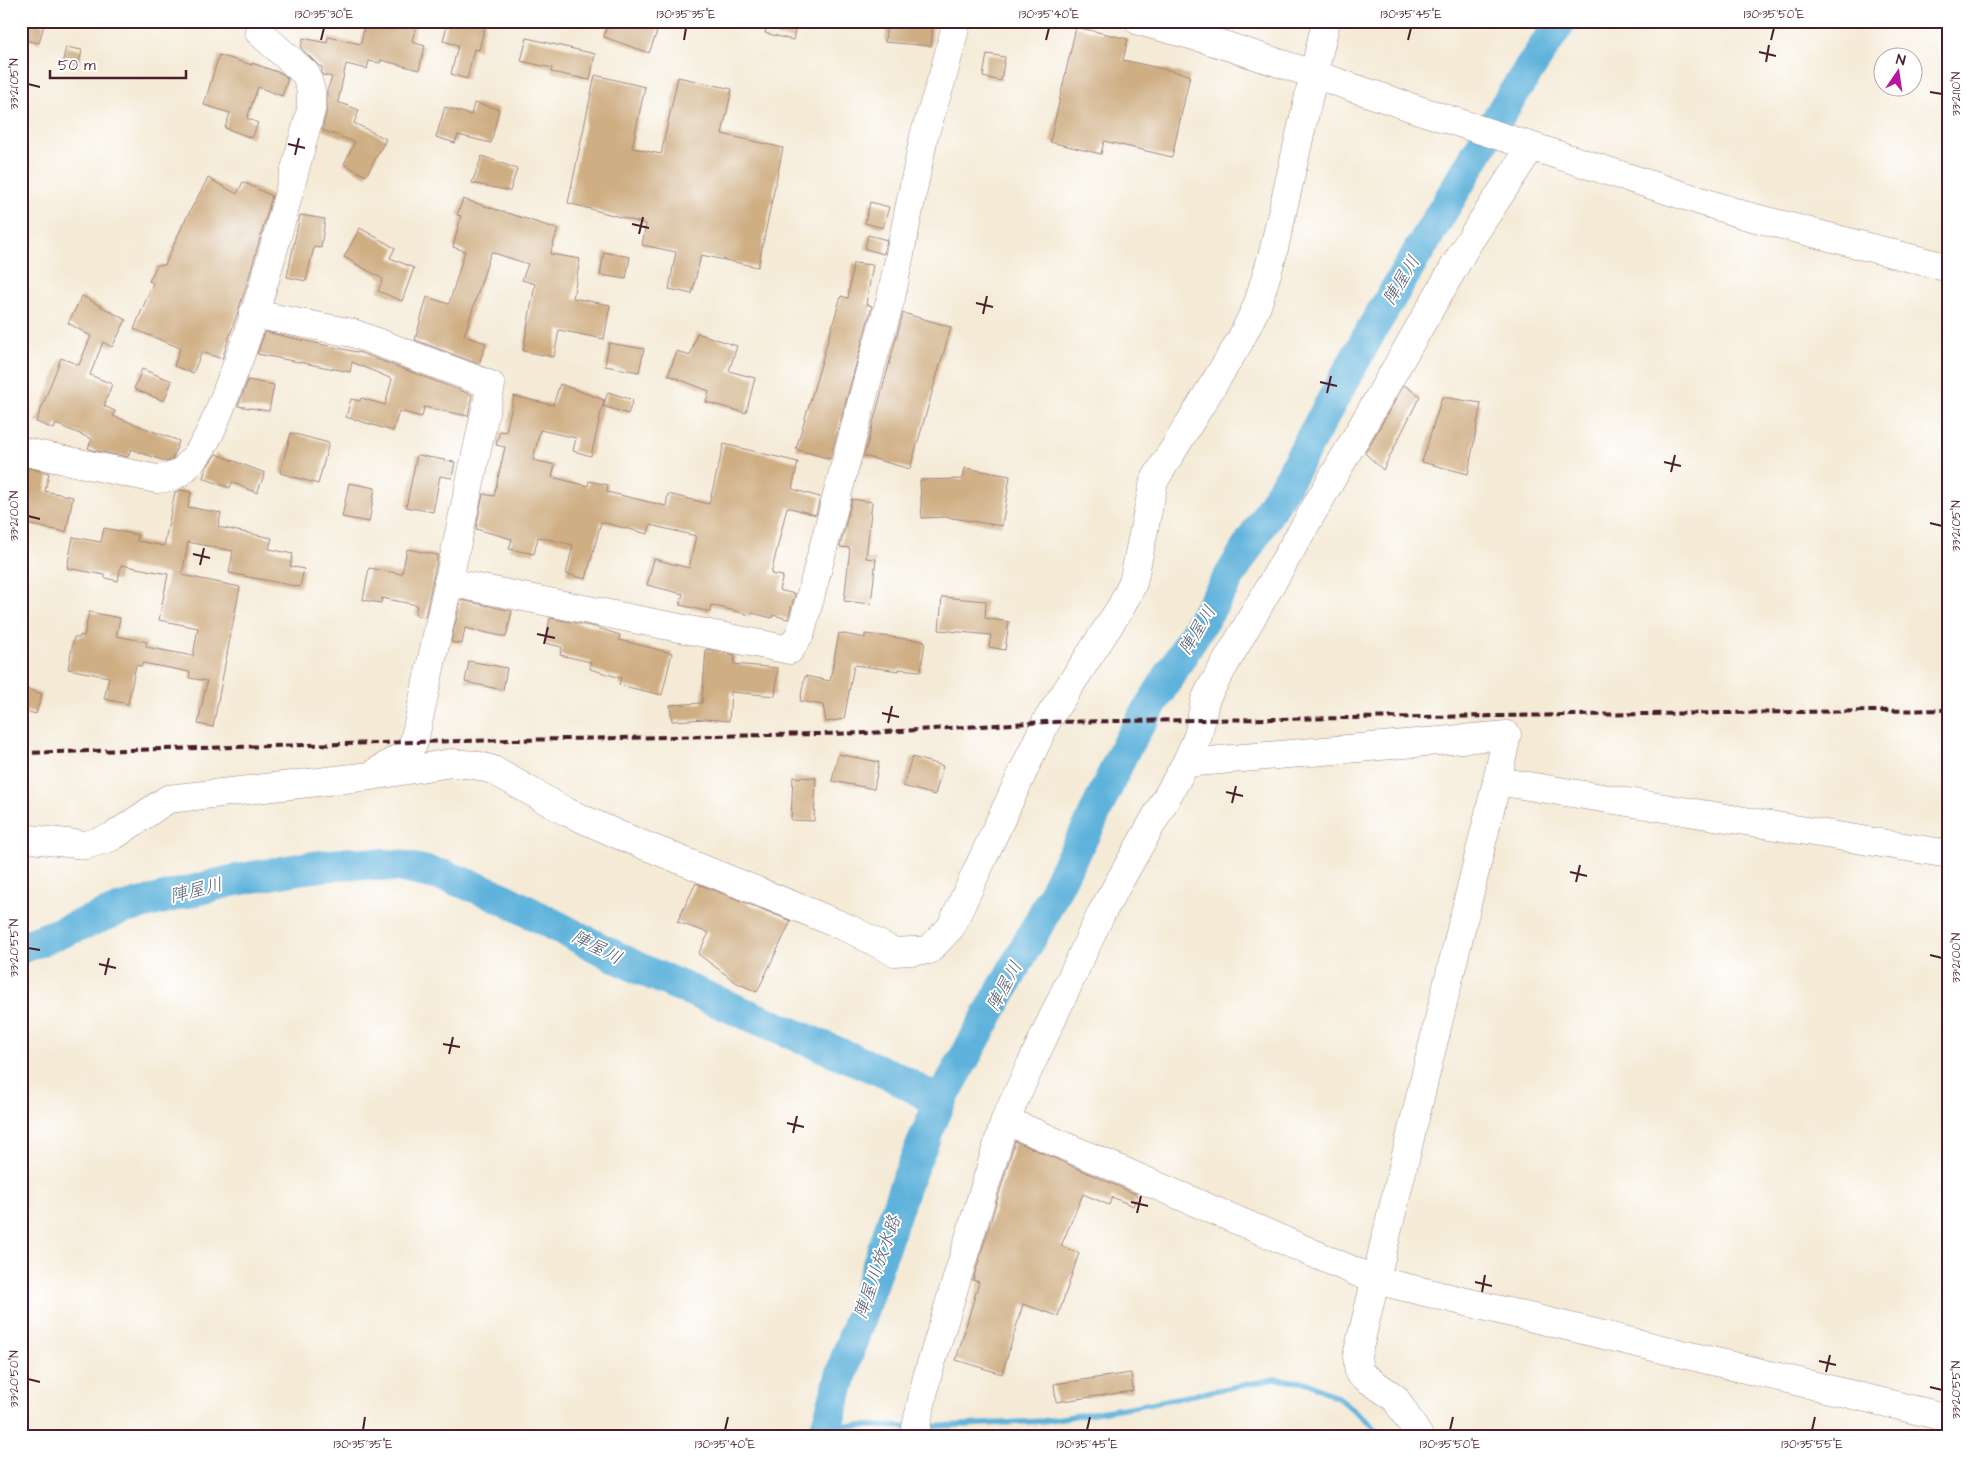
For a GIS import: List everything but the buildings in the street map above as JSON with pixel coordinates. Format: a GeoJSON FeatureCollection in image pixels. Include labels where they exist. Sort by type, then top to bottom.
{"type":"FeatureCollection","features":[{"type":"Feature","properties":{"kind":"street"},"geometry":{"type":"LineString","coordinates":[[21,451],[157,479],[172,478],[187,467],[199,450],[218,415],[236,368],[311,110],[311,91],[306,74],[259,32],[261,21]]}},
{"type":"Feature","properties":{"kind":"street"},"geometry":{"type":"LineString","coordinates":[[448,582],[790,650],[801,632],[869,372],[891,298],[924,136],[944,72],[957,21]]}},
{"type":"Feature","properties":{"kind":"street"},"geometry":{"type":"LineString","coordinates":[[1139,21],[1205,39],[1744,216],[1949,268]]}},
{"type":"Feature","properties":{"kind":"street"},"geometry":{"type":"LineString","coordinates":[[21,838],[86,845],[112,838],[168,799],[371,776],[451,763],[476,765],[493,770],[584,820],[619,836],[814,914],[854,931],[894,952],[929,950],[951,927],[1046,722],[1121,607],[1133,583],[1154,481],[1240,341],[1257,306],[1272,257],[1326,21]]}},
{"type":"Feature","properties":{"kind":"street"},"geometry":{"type":"LineString","coordinates":[[914,1436],[926,1377],[1004,1120],[1101,914],[1186,763],[1198,736],[1205,700],[1210,690],[1526,145]]}},
{"type":"Feature","properties":{"kind":"street"},"geometry":{"type":"LineString","coordinates":[[253,314],[353,333],[491,385],[414,742],[406,754],[371,776]]}},
{"type":"Feature","properties":{"kind":"street"},"geometry":{"type":"LineString","coordinates":[[1186,763],[1507,735],[1357,1356],[1359,1373],[1395,1398],[1419,1436]]}},
{"type":"Feature","properties":{"kind":"street"},"geometry":{"type":"LineString","coordinates":[[1497,781],[1949,854]]}},
{"type":"Feature","properties":{"kind":"street"},"geometry":{"type":"LineString","coordinates":[[1004,1120],[1375,1280],[1949,1418]]}},
{"type":"Feature","properties":{"kind":"waterway","name":"陣屋川"},"geometry":{"type":"LineString","coordinates":[[824,1436],[846,1359],[904,1187],[940,1102],[1039,923],[1089,826],[1125,748],[1284,487],[1372,329],[1507,103],[1561,21]]}},
{"type":"Feature","properties":{"kind":"waterway","name":"陣屋川"},"geometry":{"type":"LineString","coordinates":[[21,948],[121,909],[231,881],[304,868],[352,863],[399,866],[445,876],[494,894],[640,969],[893,1076],[940,1102]]}},
{"type":"Feature","properties":{"kind":"waterway"},"geometry":{"type":"LineString","coordinates":[[923,1427],[1043,1421],[1136,1406],[1275,1379],[1309,1383],[1341,1400],[1371,1424],[1381,1436]]}},
{"type":"Feature","properties":{"kind":"waterway"},"geometry":{"type":"LineString","coordinates":[[826,1425],[909,1427]]}},
{"type":"Feature","properties":{"kind":"railway"},"geometry":{"type":"LineString","coordinates":[[21,753],[414,742],[869,733],[1046,722],[1949,710]]}},
{"type":"Feature","properties":{"kind":"water label","name":"陣屋川放水路"},"geometry":{"type":"Point","coordinates":[877,1267]}}]}
